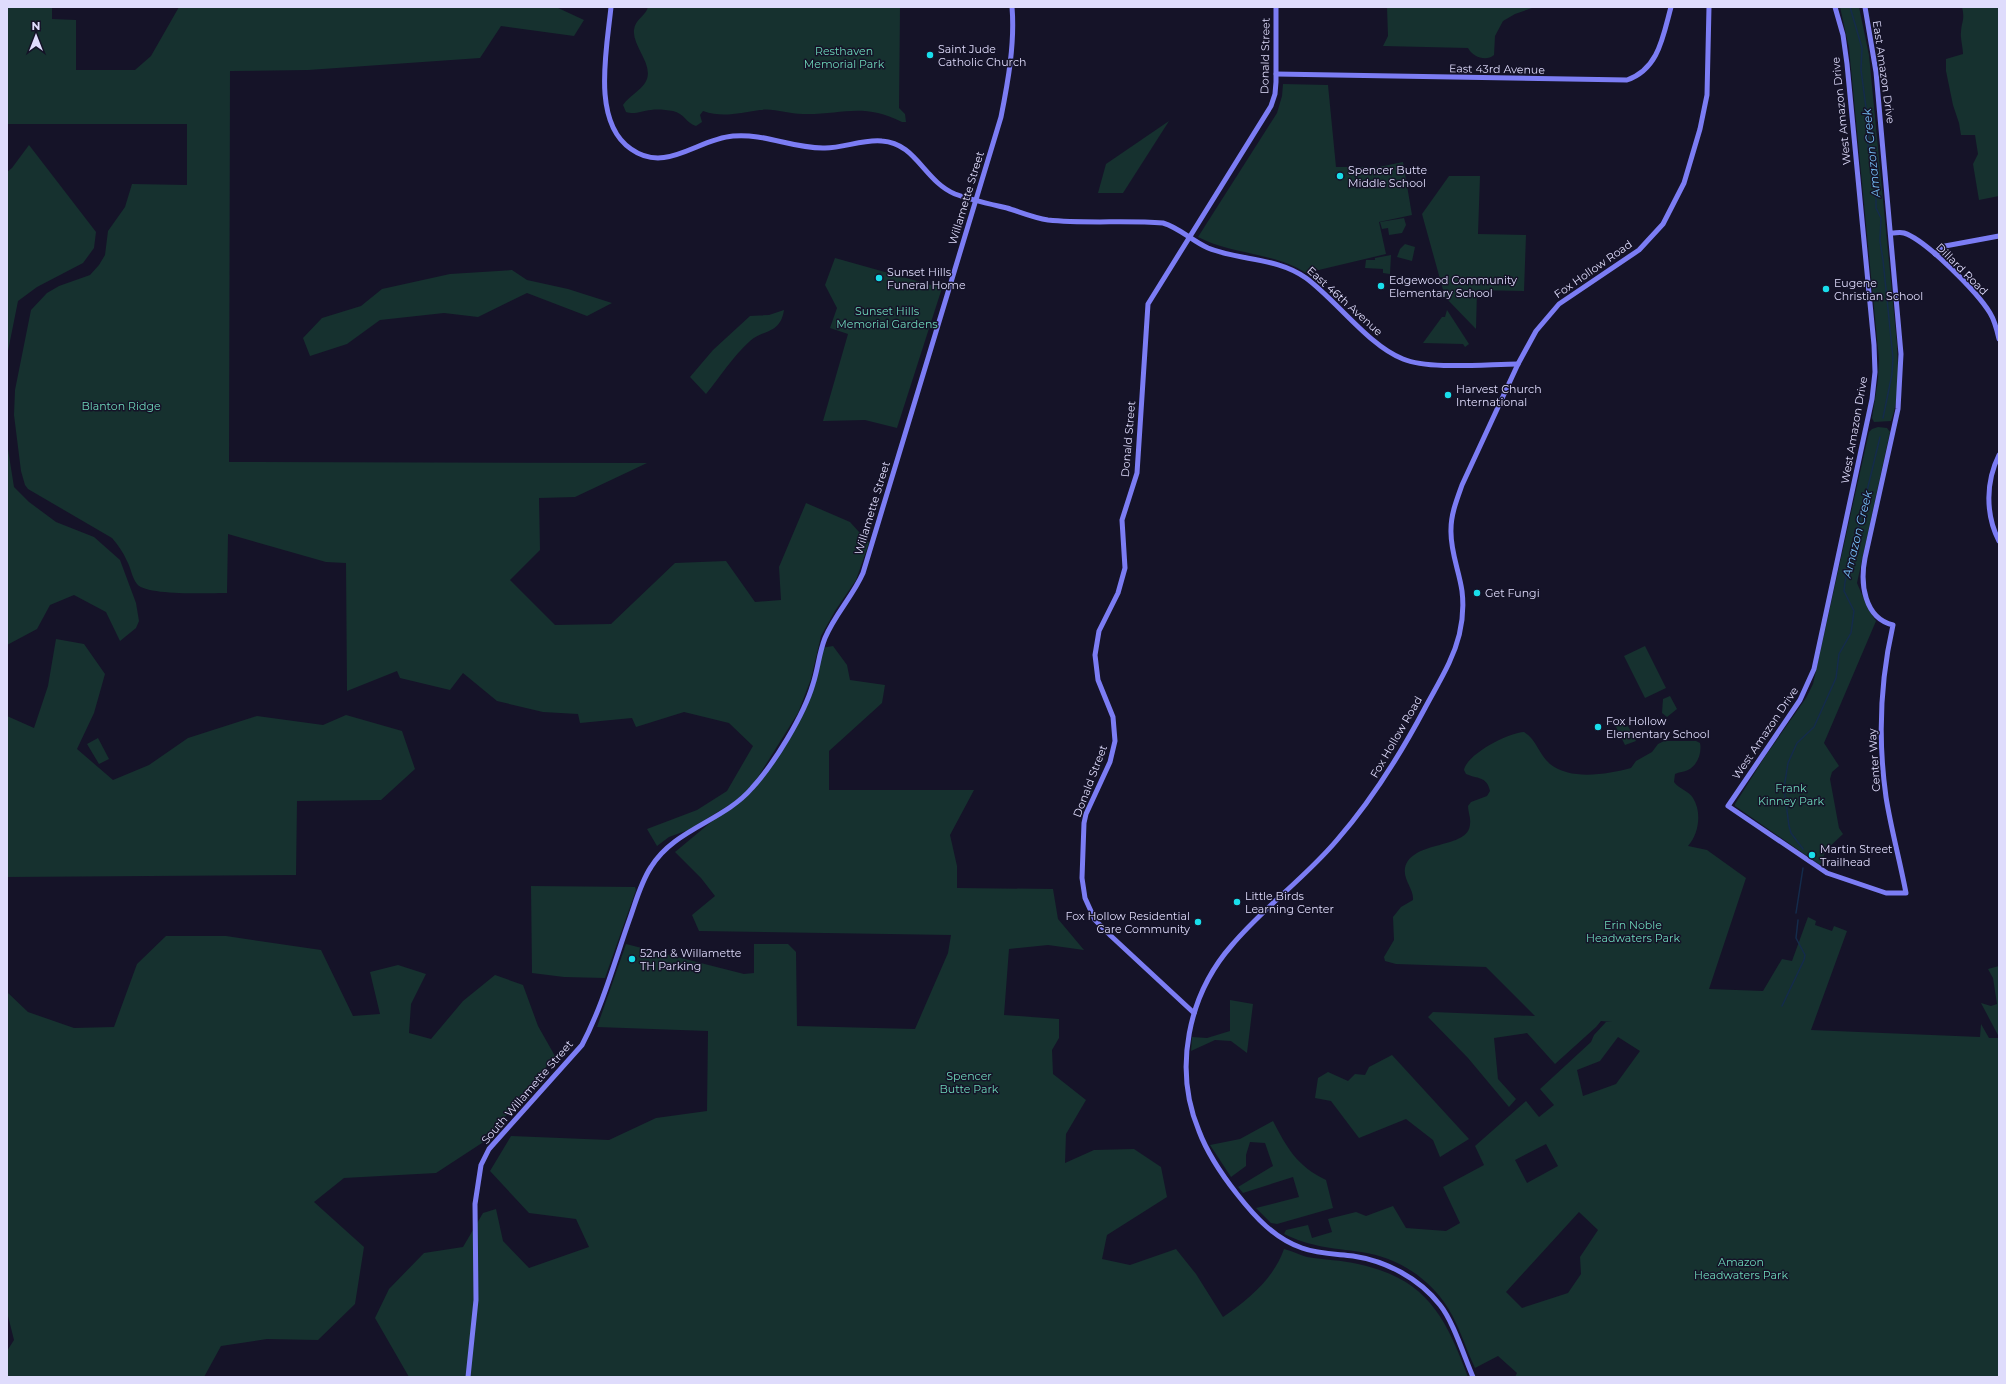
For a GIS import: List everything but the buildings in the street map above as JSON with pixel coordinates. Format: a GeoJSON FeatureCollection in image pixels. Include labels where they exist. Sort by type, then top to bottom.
{"type":"FeatureCollection","features":[{"type":"Feature","properties":{"kind":"street","name":"East 46th Avenue"},"geometry":{"type":"LineString","coordinates":[[611,7],[606,62],[605,102],[609,119],[619,138],[631,150],[657,160],[732,136],[765,137],[805,147],[825,148],[881,140],[894,142],[904,147],[912,154],[934,180],[943,188],[955,194],[1048,220],[1163,223],[1171,225],[1208,248],[1278,264],[1298,273],[1386,350],[1404,360],[1431,364],[1518,364]]}},
{"type":"Feature","properties":{"kind":"street","name":"Willamette Street"},"geometry":{"type":"LineString","coordinates":[[621,945],[644,880],[656,860],[669,846],[726,811],[745,796],[760,780],[801,716],[813,684],[824,640],[838,614],[856,588],[863,573],[976,200],[1002,109],[1012,32],[1012,7]]}},
{"type":"Feature","properties":{"kind":"street","name":"Donald Street"},"geometry":{"type":"LineString","coordinates":[[1194,1013],[1110,936],[1095,920],[1084,898],[1082,878],[1084,823],[1086,814],[1110,762],[1115,741],[1112,717],[1098,680],[1095,655],[1099,631],[1121,588],[1125,568],[1122,520],[1136,473],[1147,310],[1151,298],[1264,120],[1275,94],[1276,7]]}},
{"type":"Feature","properties":{"kind":"street","name":"East 43rd Avenue"},"geometry":{"type":"LineString","coordinates":[[1276,74],[1627,80],[1644,72],[1656,58],[1671,7]]}},
{"type":"Feature","properties":{"kind":"street","name":"Fox Hollow Road"},"geometry":{"type":"LineString","coordinates":[[1473,1377],[1443,1308],[1430,1292],[1416,1281],[1398,1270],[1377,1262],[1300,1248],[1271,1231],[1252,1213],[1211,1158],[1198,1129],[1191,1109],[1186,1061],[1189,1034],[1194,1013],[1205,986],[1227,951],[1317,863],[1367,804],[1396,762],[1449,664],[1459,638],[1463,613],[1462,590],[1455,562],[1451,532],[1455,505],[1462,485],[1518,364],[1536,331],[1559,304],[1642,247],[1663,224],[1674,204],[1684,183],[1705,109],[1707,96],[1709,7]]}},
{"type":"Feature","properties":{"kind":"street","name":"West Amazon Drive"},"geometry":{"type":"LineString","coordinates":[[1835,7],[1843,35],[1847,64],[1874,345],[1875,372],[1872,399],[1811,679],[1800,700],[1728,806],[1827,873],[1886,893],[1906,893]]}},
{"type":"Feature","properties":{"kind":"street","name":"East Amazon Drive"},"geometry":{"type":"LineString","coordinates":[[1865,7],[1876,72],[1892,233],[1901,354],[1898,409],[1865,558],[1862,578],[1864,590],[1871,609],[1878,618],[1893,625]]}},
{"type":"Feature","properties":{"kind":"street","name":"Dillard Road"},"geometry":{"type":"LineString","coordinates":[[1892,233],[1906,234],[1935,254],[1986,306],[1993,319],[1999,339]]}},
{"type":"Feature","properties":{"kind":"street"},"geometry":{"type":"LineString","coordinates":[[1935,254],[1945,246],[1999,236]]}},
{"type":"Feature","properties":{"kind":"street"},"geometry":{"type":"LineString","coordinates":[[1999,455],[1992,472],[1989,492],[1991,516],[1999,541]]}},
{"type":"Feature","properties":{"kind":"street","name":"Center Way"},"geometry":{"type":"LineString","coordinates":[[1893,625],[1883,683],[1881,739],[1886,797],[1906,893]]}},
{"type":"Feature","properties":{"kind":"street","name":"South Willamette Street"},"geometry":{"type":"LineString","coordinates":[[468,1377],[476,1300],[475,1204],[481,1165],[489,1149],[582,1045],[592,1025],[621,945]]}},
{"type":"Feature","properties":{"kind":"green space","name":"Blanton Ridge"},"geometry":{"type":"Polygon","coordinates":[[[7,7],[52,7],[52,19],[76,20],[76,70],[135,70],[151,56],[179,7],[556,7],[584,20],[574,36],[501,26],[480,58],[308,70],[230,71],[229,462],[647,463],[575,497],[539,498],[540,550],[510,580],[555,625],[611,624],[675,563],[726,561],[755,602],[781,600],[779,567],[806,503],[850,522],[869,543],[856,580],[835,611],[821,636],[811,679],[798,713],[758,777],[745,793],[731,804],[688,830],[669,837],[657,846],[647,829],[697,810],[727,791],[753,746],[729,723],[684,712],[636,727],[632,718],[580,723],[578,714],[543,712],[497,701],[463,673],[450,690],[400,678],[397,671],[347,691],[346,563],[326,562],[228,534],[227,593],[179,593],[143,588],[137,584],[124,555],[112,538],[28,489],[25,485],[21,471],[14,415],[15,390],[31,310],[47,293],[59,286],[90,275],[99,265],[105,255],[108,231],[125,207],[132,184],[187,185],[187,124],[7,124],[7,7]]]}},
{"type":"Feature","properties":{"kind":"green space","name":"Resthaven Memorial Park"},"geometry":{"type":"Polygon","coordinates":[[[648,7],[900,7],[899,108],[905,114],[906,122],[902,122],[875,112],[863,111],[803,114],[776,110],[760,110],[724,115],[703,111],[700,115],[702,122],[696,126],[677,112],[673,111],[647,110],[635,113],[626,112],[623,105],[643,86],[648,77],[646,63],[636,43],[634,30],[636,23],[648,7]]]}},
{"type":"Feature","properties":{"kind":"green space"},"geometry":{"type":"Polygon","coordinates":[[[1387,7],[1535,7],[1515,14],[1503,21],[1495,36],[1494,55],[1487,58],[1480,58],[1473,54],[1468,48],[1383,46],[1388,36],[1387,7]]]}},
{"type":"Feature","properties":{"kind":"green space"},"geometry":{"type":"Polygon","coordinates":[[[1840,7],[1859,7],[1869,55],[1897,344],[1897,393],[1891,421],[1874,422],[1872,418],[1878,380],[1879,359],[1849,48],[1840,7]]]}},
{"type":"Feature","properties":{"kind":"green space"},"geometry":{"type":"Polygon","coordinates":[[[1962,7],[1999,7],[1999,196],[1979,200],[1973,164],[1978,154],[1975,135],[1961,135],[1946,71],[1946,59],[1963,54],[1961,34],[1963,17],[1962,7]]]}},
{"type":"Feature","properties":{"kind":"green space"},"geometry":{"type":"Polygon","coordinates":[[[1283,84],[1328,85],[1336,167],[1379,167],[1403,162],[1412,215],[1379,222],[1386,254],[1306,273],[1294,266],[1280,261],[1211,243],[1198,237],[1277,113],[1282,96],[1283,84]]]}},
{"type":"Feature","properties":{"kind":"green space"},"geometry":{"type":"Polygon","coordinates":[[[1169,121],[1123,193],[1098,193],[1106,164],[1169,121]]]}},
{"type":"Feature","properties":{"kind":"green space"},"geometry":{"type":"Polygon","coordinates":[[[29,145],[96,232],[94,248],[83,263],[37,287],[18,301],[7,356],[7,172],[12,168],[29,145]]]}},
{"type":"Feature","properties":{"kind":"green space"},"geometry":{"type":"Polygon","coordinates":[[[1449,176],[1480,176],[1478,234],[1526,235],[1524,291],[1477,290],[1476,329],[1445,297],[1422,214],[1449,176]]]}},
{"type":"Feature","properties":{"kind":"green space"},"geometry":{"type":"Polygon","coordinates":[[[1404,218],[1406,225],[1402,233],[1389,235],[1388,228],[1382,229],[1380,222],[1404,218]]]}},
{"type":"Feature","properties":{"kind":"green space"},"geometry":{"type":"Polygon","coordinates":[[[1405,244],[1415,247],[1412,261],[1397,257],[1400,249],[1405,244]]]}},
{"type":"Feature","properties":{"kind":"green space"},"geometry":{"type":"Polygon","coordinates":[[[1391,255],[1390,274],[1383,273],[1383,269],[1365,268],[1366,260],[1375,260],[1375,258],[1391,255]]]}},
{"type":"Feature","properties":{"kind":"green space","name":"Sunset Hills Memorial Gardens"},"geometry":{"type":"Polygon","coordinates":[[[835,258],[942,288],[897,428],[865,420],[823,421],[848,334],[830,328],[837,308],[825,285],[835,258]]]}},
{"type":"Feature","properties":{"kind":"green space"},"geometry":{"type":"Polygon","coordinates":[[[512,270],[527,280],[568,289],[612,303],[587,316],[527,293],[478,317],[444,313],[380,320],[347,344],[310,356],[303,338],[322,318],[361,306],[382,289],[450,274],[512,270]]]}},
{"type":"Feature","properties":{"kind":"green space"},"geometry":{"type":"Polygon","coordinates":[[[784,310],[779,324],[775,328],[755,337],[750,341],[732,360],[706,394],[690,377],[713,350],[750,316],[769,315],[784,310]]]}},
{"type":"Feature","properties":{"kind":"green space"},"geometry":{"type":"Polygon","coordinates":[[[1447,310],[1469,344],[1465,347],[1463,344],[1423,343],[1442,317],[1445,317],[1447,310]]]}},
{"type":"Feature","properties":{"kind":"green space","name":"Frank Kinney Park"},"geometry":{"type":"Polygon","coordinates":[[[1878,427],[1887,428],[1890,432],[1857,583],[1868,609],[1876,621],[1824,743],[1839,766],[1832,772],[1830,779],[1839,828],[1843,834],[1826,850],[1820,865],[1735,806],[1735,804],[1764,758],[1806,698],[1813,684],[1869,432],[1878,427]]]}},
{"type":"Feature","properties":{"kind":"green space"},"geometry":{"type":"Polygon","coordinates":[[[7,443],[14,487],[29,502],[56,522],[94,537],[120,560],[136,603],[139,621],[136,628],[120,641],[106,612],[74,595],[50,605],[37,629],[7,645],[7,443]]]}},
{"type":"Feature","properties":{"kind":"green space"},"geometry":{"type":"Polygon","coordinates":[[[56,639],[84,644],[105,674],[94,713],[77,749],[113,780],[149,765],[188,738],[257,716],[323,725],[346,715],[402,731],[415,769],[381,800],[297,801],[296,875],[7,877],[7,716],[34,728],[48,686],[56,639]]]}},
{"type":"Feature","properties":{"kind":"green space","name":"Spencer Butte Park"},"geometry":{"type":"Polygon","coordinates":[[[833,646],[847,665],[850,680],[885,685],[882,703],[829,751],[829,790],[974,790],[950,835],[957,866],[957,888],[1053,889],[1058,919],[1084,950],[1048,945],[1009,949],[1004,1015],[1059,1019],[1059,1038],[1052,1050],[1053,1074],[1086,1100],[1066,1134],[1065,1163],[1094,1150],[1134,1149],[1161,1167],[1167,1197],[1107,1235],[1102,1259],[1130,1265],[1176,1249],[1196,1274],[1223,1317],[1260,1287],[1280,1260],[1284,1249],[1307,1257],[1358,1264],[1382,1271],[1401,1279],[1417,1290],[1430,1303],[1441,1318],[1451,1336],[1468,1377],[409,1377],[375,1318],[389,1289],[424,1253],[463,1247],[483,1213],[496,1209],[503,1241],[529,1268],[589,1247],[576,1219],[529,1213],[490,1171],[511,1136],[609,1140],[656,1118],[707,1111],[708,1031],[597,1027],[626,944],[744,974],[754,973],[754,944],[788,944],[796,952],[797,1026],[915,1029],[948,953],[951,935],[699,931],[692,915],[715,896],[701,878],[675,852],[752,788],[801,716],[821,648],[833,646]]]}},
{"type":"Feature","properties":{"kind":"green space"},"geometry":{"type":"Polygon","coordinates":[[[1645,646],[1666,688],[1645,698],[1624,656],[1645,646]]]}},
{"type":"Feature","properties":{"kind":"green space"},"geometry":{"type":"Polygon","coordinates":[[[1670,696],[1677,709],[1667,717],[1662,713],[1663,699],[1670,696]]]}},
{"type":"Feature","properties":{"kind":"green space"},"geometry":{"type":"Polygon","coordinates":[[[1620,719],[1624,727],[1628,726],[1636,741],[1625,745],[1616,727],[1617,721],[1620,719]]]}},
{"type":"Feature","properties":{"kind":"green space"},"geometry":{"type":"Polygon","coordinates":[[[1524,732],[1528,735],[1550,764],[1568,773],[1590,775],[1631,768],[1636,761],[1652,752],[1658,744],[1664,741],[1696,741],[1700,743],[1700,754],[1697,762],[1688,770],[1675,774],[1674,782],[1693,798],[1698,810],[1697,829],[1688,846],[1707,850],[1746,878],[1709,989],[1763,991],[1782,959],[1792,961],[1808,917],[1816,921],[1815,925],[1832,931],[1834,926],[1847,931],[1811,1030],[1980,1037],[1981,1024],[1989,1038],[1999,1038],[1999,1377],[1515,1377],[1517,1373],[1498,1356],[1475,1368],[1455,1321],[1444,1303],[1425,1281],[1402,1265],[1375,1255],[1303,1242],[1284,1234],[1286,1230],[1308,1225],[1312,1238],[1332,1232],[1328,1219],[1356,1212],[1366,1216],[1393,1206],[1406,1228],[1446,1231],[1460,1223],[1443,1187],[1484,1165],[1475,1146],[1526,1101],[1539,1117],[1554,1105],[1540,1089],[1591,1042],[1594,1035],[1606,1022],[1612,1022],[1601,1021],[1555,1064],[1527,1033],[1494,1038],[1498,1079],[1516,1099],[1509,1107],[1468,1058],[1428,1017],[1433,1012],[1535,1016],[1486,967],[1396,964],[1385,961],[1384,957],[1394,940],[1393,917],[1401,907],[1413,900],[1412,892],[1405,872],[1405,868],[1410,859],[1428,848],[1460,838],[1467,832],[1470,824],[1468,806],[1471,802],[1487,796],[1490,791],[1489,786],[1484,780],[1466,774],[1464,770],[1467,764],[1472,757],[1489,745],[1517,733],[1524,732]],[[1618,1037],[1600,1061],[1577,1070],[1583,1096],[1616,1084],[1640,1051],[1618,1037]],[[1546,1144],[1515,1160],[1527,1183],[1558,1166],[1546,1144]],[[1579,1212],[1506,1292],[1522,1308],[1568,1293],[1581,1274],[1580,1257],[1598,1230],[1579,1212]]]}},
{"type":"Feature","properties":{"kind":"green space"},"geometry":{"type":"Polygon","coordinates":[[[98,738],[109,759],[99,764],[87,744],[98,738]]]}},
{"type":"Feature","properties":{"kind":"green space"},"geometry":{"type":"Polygon","coordinates":[[[531,886],[635,887],[636,890],[605,978],[564,977],[532,973],[531,886]]]}},
{"type":"Feature","properties":{"kind":"green space"},"geometry":{"type":"Polygon","coordinates":[[[166,936],[226,936],[321,950],[353,1016],[380,1014],[370,972],[398,965],[426,974],[411,1004],[409,1033],[431,1039],[463,1001],[495,975],[523,985],[538,1026],[555,1056],[485,1141],[436,1173],[344,1178],[314,1202],[364,1247],[355,1304],[318,1340],[267,1339],[221,1346],[204,1377],[7,1377],[7,1351],[14,1340],[7,1312],[7,992],[28,1012],[74,1028],[114,1027],[137,964],[166,936]]]}},
{"type":"Feature","properties":{"kind":"green space"},"geometry":{"type":"Polygon","coordinates":[[[1999,966],[1999,1037],[1981,1003],[1991,1006],[1997,1004],[1993,978],[1988,969],[1999,966]]]}},
{"type":"Feature","properties":{"kind":"green space"},"geometry":{"type":"Polygon","coordinates":[[[1230,1000],[1253,1004],[1247,1053],[1231,1041],[1215,1040],[1191,1051],[1192,1037],[1207,1038],[1230,1031],[1230,1000]]]}},
{"type":"Feature","properties":{"kind":"green space"},"geometry":{"type":"Polygon","coordinates":[[[1392,1055],[1469,1139],[1440,1157],[1433,1140],[1406,1119],[1359,1138],[1331,1101],[1315,1098],[1318,1078],[1328,1072],[1348,1081],[1355,1074],[1365,1075],[1369,1067],[1392,1055]]]}},
{"type":"Feature","properties":{"kind":"green space"},"geometry":{"type":"Polygon","coordinates":[[[1273,1121],[1288,1148],[1300,1162],[1307,1169],[1326,1180],[1333,1208],[1277,1224],[1271,1223],[1256,1208],[1299,1197],[1293,1177],[1243,1193],[1238,1187],[1273,1166],[1265,1143],[1250,1142],[1246,1155],[1246,1166],[1231,1177],[1210,1145],[1240,1139],[1273,1121]]]}},
{"type":"Feature","properties":{"kind":"waterway","name":"Amazon Creek"},"geometry":{"type":"LineString","coordinates":[[1850,7],[1862,48],[1861,70],[1869,130],[1868,147],[1876,189],[1876,208],[1881,218],[1880,241],[1893,358],[1892,374],[1883,418]]}},
{"type":"Feature","properties":{"kind":"waterway","name":"Amazon Creek"},"geometry":{"type":"LineString","coordinates":[[1803,849],[1791,833],[1789,826],[1784,788],[1788,763],[1797,743],[1814,727],[1836,678],[1839,654],[1851,633],[1854,611],[1844,591],[1845,582],[1880,437]]}},
{"type":"Feature","properties":{"kind":"waterway","name":"Amazon Creek"},"geometry":{"type":"LineString","coordinates":[[1796,913],[1803,868]]}},
{"type":"Feature","properties":{"kind":"waterway","name":"Amazon Creek"},"geometry":{"type":"LineString","coordinates":[[1782,1006],[1805,955],[1796,938],[1798,920]]}},
{"type":"Feature","properties":{"kind":"place","name":"Saint Jude Catholic Church"},"geometry":{"type":"Point","coordinates":[930,55]}},
{"type":"Feature","properties":{"kind":"place","name":"Spencer Butte Middle School"},"geometry":{"type":"Point","coordinates":[1340,176]}},
{"type":"Feature","properties":{"kind":"place","name":"Sunset Hills Funeral Home"},"geometry":{"type":"Point","coordinates":[879,278]}},
{"type":"Feature","properties":{"kind":"place","name":"Edgewood Community Elementary School"},"geometry":{"type":"Point","coordinates":[1381,286]}},
{"type":"Feature","properties":{"kind":"place","name":"Eugene Christian School"},"geometry":{"type":"Point","coordinates":[1826,289]}},
{"type":"Feature","properties":{"kind":"place","name":"Harvest Church International"},"geometry":{"type":"Point","coordinates":[1448,395]}},
{"type":"Feature","properties":{"kind":"place","name":"Get Fungi"},"geometry":{"type":"Point","coordinates":[1477,593]}},
{"type":"Feature","properties":{"kind":"place","name":"Fox Hollow Elementary School"},"geometry":{"type":"Point","coordinates":[1598,727]}},
{"type":"Feature","properties":{"kind":"place","name":"Martin Street Trailhead"},"geometry":{"type":"Point","coordinates":[1812,855]}},
{"type":"Feature","properties":{"kind":"place","name":"Little Birds Learning Center"},"geometry":{"type":"Point","coordinates":[1237,902]}},
{"type":"Feature","properties":{"kind":"place","name":"Fox Hollow Residential Care Community"},"geometry":{"type":"Point","coordinates":[1198,922]}},
{"type":"Feature","properties":{"kind":"place","name":"52nd & Willamette TH Parking"},"geometry":{"type":"Point","coordinates":[632,959]}},
{"type":"Feature","properties":{"kind":"park label","name":"Erin Noble Headwaters Park"},"geometry":{"type":"Point","coordinates":[1633,931]}},
{"type":"Feature","properties":{"kind":"park label","name":"Amazon Headwaters Park"},"geometry":{"type":"Point","coordinates":[1741,1268]}}]}
